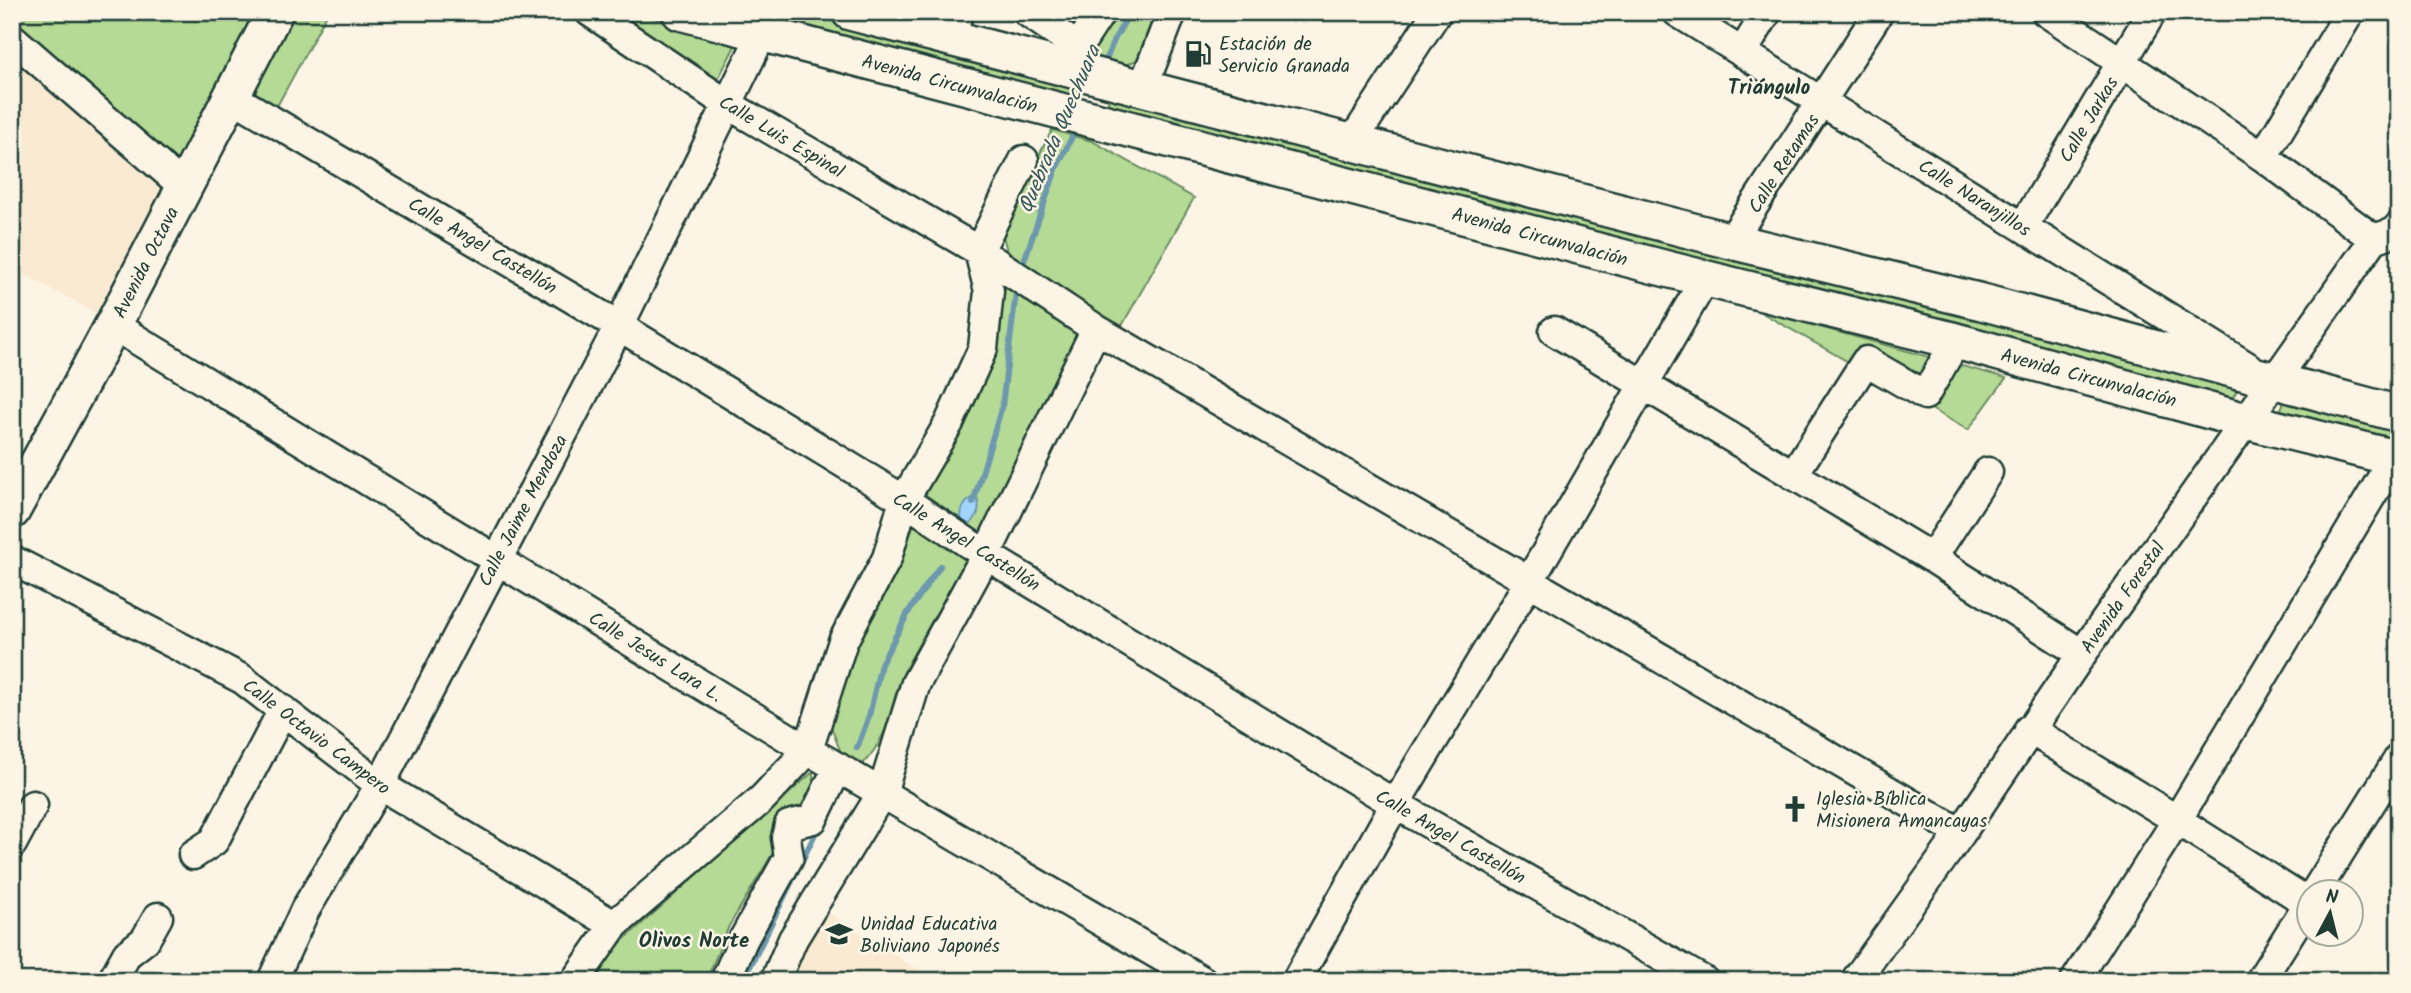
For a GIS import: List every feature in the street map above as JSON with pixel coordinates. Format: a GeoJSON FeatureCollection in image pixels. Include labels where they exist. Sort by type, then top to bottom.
{"type":"FeatureCollection","features":[{"type":"Feature","properties":{"kind":"main road","name":"Avenida Octava"},"geometry":{"type":"LineString","coordinates":[[12,511],[113,325],[275,12]]}},
{"type":"Feature","properties":{"kind":"main road","name":"Avenida Circunvalación"},"geometry":{"type":"LineString","coordinates":[[681,12],[1705,279],[1956,341],[2246,421],[2396,459]]}},
{"type":"Feature","properties":{"kind":"main road"},"geometry":{"type":"LineString","coordinates":[[850,12],[954,25],[1098,71],[1352,142],[1731,241],[1982,302],[2399,414]]}},
{"type":"Feature","properties":{"kind":"street","name":"Calle Luis Espinal"},"geometry":{"type":"LineString","coordinates":[[590,12],[727,104],[979,251],[1096,329],[1961,833]]}},
{"type":"Feature","properties":{"kind":"street"},"geometry":{"type":"LineString","coordinates":[[1027,12],[1098,71]]}},
{"type":"Feature","properties":{"kind":"street"},"geometry":{"type":"LineString","coordinates":[[1098,71],[1101,12]]}},
{"type":"Feature","properties":{"kind":"street"},"geometry":{"type":"LineString","coordinates":[[1098,71],[1172,12]]}},
{"type":"Feature","properties":{"kind":"street"},"geometry":{"type":"LineString","coordinates":[[1352,142],[1437,12]]}},
{"type":"Feature","properties":{"kind":"street","name":"Calle Naranjillos"},"geometry":{"type":"LineString","coordinates":[[1676,12],[2274,382]]}},
{"type":"Feature","properties":{"kind":"street"},"geometry":{"type":"LineString","coordinates":[[1742,53],[1767,12]]}},
{"type":"Feature","properties":{"kind":"street","name":"Calle Retamas"},"geometry":{"type":"LineString","coordinates":[[1731,241],[1879,12]]}},
{"type":"Feature","properties":{"kind":"street"},"geometry":{"type":"LineString","coordinates":[[2046,12],[2263,157],[2374,239]]}},
{"type":"Feature","properties":{"kind":"street","name":"Calle Jarkas"},"geometry":{"type":"LineString","coordinates":[[2023,227],[2152,12]]}},
{"type":"Feature","properties":{"kind":"street"},"geometry":{"type":"LineString","coordinates":[[2263,157],[2350,12]]}},
{"type":"Feature","properties":{"kind":"street","name":"Calle Jaime Mendoza"},"geometry":{"type":"LineString","coordinates":[[272,981],[304,910],[380,785],[619,326],[762,34]]}},
{"type":"Feature","properties":{"kind":"street"},"geometry":{"type":"LineString","coordinates":[[12,38],[183,186]]}},
{"type":"Feature","properties":{"kind":"street","name":"Calle Angel Castellón"},"geometry":{"type":"LineString","coordinates":[[232,97],[619,326],[904,500],[986,555],[1395,804],[1704,981]]}},
{"type":"Feature","properties":{"kind":"street"},"geometry":{"type":"LineString","coordinates":[[575,981],[614,925],[762,799],[808,750],[843,641],[887,558],[904,500],[949,423],[983,348],[989,290],[979,251],[1024,160]]}},
{"type":"Feature","properties":{"kind":"street","name":"Avenida Forestal"},"geometry":{"type":"LineString","coordinates":[[1855,981],[1961,833],[2081,654],[2374,239],[2394,232],[2399,226]]}},
{"type":"Feature","properties":{"kind":"street"},"geometry":{"type":"LineString","coordinates":[[1296,981],[1395,804],[1530,580],[1705,279]]}},
{"type":"Feature","properties":{"kind":"street","name":"Calle Jesus Lara L."},"geometry":{"type":"LineString","coordinates":[[113,325],[497,557],[808,750],[1202,981]]}},
{"type":"Feature","properties":{"kind":"street"},"geometry":{"type":"LineString","coordinates":[[775,981],[793,939],[882,793],[916,683],[986,555],[1096,329]]}},
{"type":"Feature","properties":{"kind":"street"},"geometry":{"type":"LineString","coordinates":[[1554,331],[1932,558],[2081,654]]}},
{"type":"Feature","properties":{"kind":"street"},"geometry":{"type":"LineString","coordinates":[[1793,475],[1866,361],[1925,396],[1956,341]]}},
{"type":"Feature","properties":{"kind":"street"},"geometry":{"type":"LineString","coordinates":[[2075,981],[2177,820],[2396,459]]}},
{"type":"Feature","properties":{"kind":"street"},"geometry":{"type":"LineString","coordinates":[[1932,558],[1988,472]]}},
{"type":"Feature","properties":{"kind":"street","name":"Calle Octavio Campero"},"geometry":{"type":"LineString","coordinates":[[12,560],[242,679],[380,785],[614,925]]}},
{"type":"Feature","properties":{"kind":"street"},"geometry":{"type":"LineString","coordinates":[[193,855],[214,841],[284,710]]}},
{"type":"Feature","properties":{"kind":"street"},"geometry":{"type":"LineString","coordinates":[[2029,729],[2296,890]]}},
{"type":"Feature","properties":{"kind":"street"},"geometry":{"type":"LineString","coordinates":[[2324,878],[2399,758]]}},
{"type":"Feature","properties":{"kind":"street"},"geometry":{"type":"LineString","coordinates":[[725,981],[743,940],[789,857],[786,838],[789,825],[813,819],[838,767]]}},
{"type":"Feature","properties":{"kind":"street"},"geometry":{"type":"LineString","coordinates":[[12,844],[33,805]]}},
{"type":"Feature","properties":{"kind":"street"},"geometry":{"type":"LineString","coordinates":[[112,981],[127,954],[145,940],[158,917]]}},
{"type":"Feature","properties":{"kind":"street"},"geometry":{"type":"LineString","coordinates":[[2260,981],[2296,923]]}},
{"type":"Feature","properties":{"kind":"shaded area"},"geometry":{"type":"Polygon","coordinates":[[[12,60],[160,186],[158,195],[96,313],[12,268],[12,60]]]}},
{"type":"Feature","properties":{"kind":"shaded area","name":"Unidad Educativa Boliviano Japonés"},"geometry":{"type":"Polygon","coordinates":[[[829,913],[936,981],[791,981],[801,955],[829,913]]]}},
{"type":"Feature","properties":{"kind":"green space"},"geometry":{"type":"Polygon","coordinates":[[[12,12],[260,12],[185,161],[173,160],[12,22],[12,12]]]}},
{"type":"Feature","properties":{"kind":"green space"},"geometry":{"type":"Polygon","coordinates":[[[286,12],[328,12],[275,110],[246,94],[286,12]]]}},
{"type":"Feature","properties":{"kind":"green space"},"geometry":{"type":"Polygon","coordinates":[[[607,12],[633,12],[737,42],[717,81],[607,12]]]}},
{"type":"Feature","properties":{"kind":"green space"},"geometry":{"type":"Polygon","coordinates":[[[721,12],[813,12],[1079,81],[1067,103],[721,12]]]}},
{"type":"Feature","properties":{"kind":"green space"},"geometry":{"type":"Polygon","coordinates":[[[1113,12],[1155,12],[1137,60],[1123,66],[1091,58],[1113,12]]]}},
{"type":"Feature","properties":{"kind":"green space"},"geometry":{"type":"Polygon","coordinates":[[[1112,91],[2241,386],[2228,404],[1104,112],[1112,91]]]}},
{"type":"Feature","properties":{"kind":"green space"},"geometry":{"type":"Polygon","coordinates":[[[1052,130],[1092,141],[1194,198],[1119,331],[1009,258],[1001,229],[1052,130]]]}},
{"type":"Feature","properties":{"kind":"green space"},"geometry":{"type":"Polygon","coordinates":[[[997,282],[1078,335],[981,533],[923,493],[997,282]]]}},
{"type":"Feature","properties":{"kind":"green space"},"geometry":{"type":"Polygon","coordinates":[[[1757,310],[2006,378],[1968,430],[1757,310]]]}},
{"type":"Feature","properties":{"kind":"green space"},"geometry":{"type":"Polygon","coordinates":[[[2292,399],[2399,426],[2399,450],[2284,420],[2280,411],[2284,402],[2292,399]]]}},
{"type":"Feature","properties":{"kind":"green space"},"geometry":{"type":"Polygon","coordinates":[[[910,521],[968,560],[906,668],[885,729],[873,752],[862,765],[841,753],[830,724],[850,648],[901,562],[910,521]]]}},
{"type":"Feature","properties":{"kind":"green space"},"geometry":{"type":"Polygon","coordinates":[[[813,772],[813,786],[729,926],[706,981],[590,981],[611,951],[813,772]]]}},
{"type":"Feature","properties":{"kind":"water"},"geometry":{"type":"Polygon","coordinates":[[[976,496],[978,512],[969,525],[962,522],[962,510],[969,500],[976,496]]]}},
{"type":"Feature","properties":{"kind":"waterway","name":"Quebrada Quechuara"},"geometry":{"type":"LineString","coordinates":[[1103,67],[1130,12]]}},
{"type":"Feature","properties":{"kind":"waterway","name":"Quebrada Quechuara"},"geometry":{"type":"LineString","coordinates":[[1024,261],[1056,169],[1078,125]]}},
{"type":"Feature","properties":{"kind":"waterway","name":"Quebrada Quechuara"},"geometry":{"type":"LineString","coordinates":[[973,503],[1002,406],[1016,293]]}},
{"type":"Feature","properties":{"kind":"waterway","name":"Quebrada Quechuara"},"geometry":{"type":"LineString","coordinates":[[857,748],[869,716],[881,664],[909,611],[940,566]]}},
{"type":"Feature","properties":{"kind":"waterway","name":"Quebrada Quechuara"},"geometry":{"type":"LineString","coordinates":[[743,981],[818,828]]}},
{"type":"Feature","properties":{"kind":"place","name":"Estación de Servicio Granada"},"geometry":{"type":"Point","coordinates":[1198,54]}},
{"type":"Feature","properties":{"kind":"place","name":"Iglesia Bíblica Misionera Amancayas"},"geometry":{"type":"Point","coordinates":[1795,809]}},
{"type":"Feature","properties":{"kind":"place","name":"Unidad Educativa Boliviano Japonés"},"geometry":{"type":"Point","coordinates":[839,934]}},
{"type":"Feature","properties":{"kind":"district","name":"Triángulo"},"geometry":{"type":"Point","coordinates":[1769,87]}},
{"type":"Feature","properties":{"kind":"district","name":"Olivos Norte"},"geometry":{"type":"Point","coordinates":[694,940]}}]}
